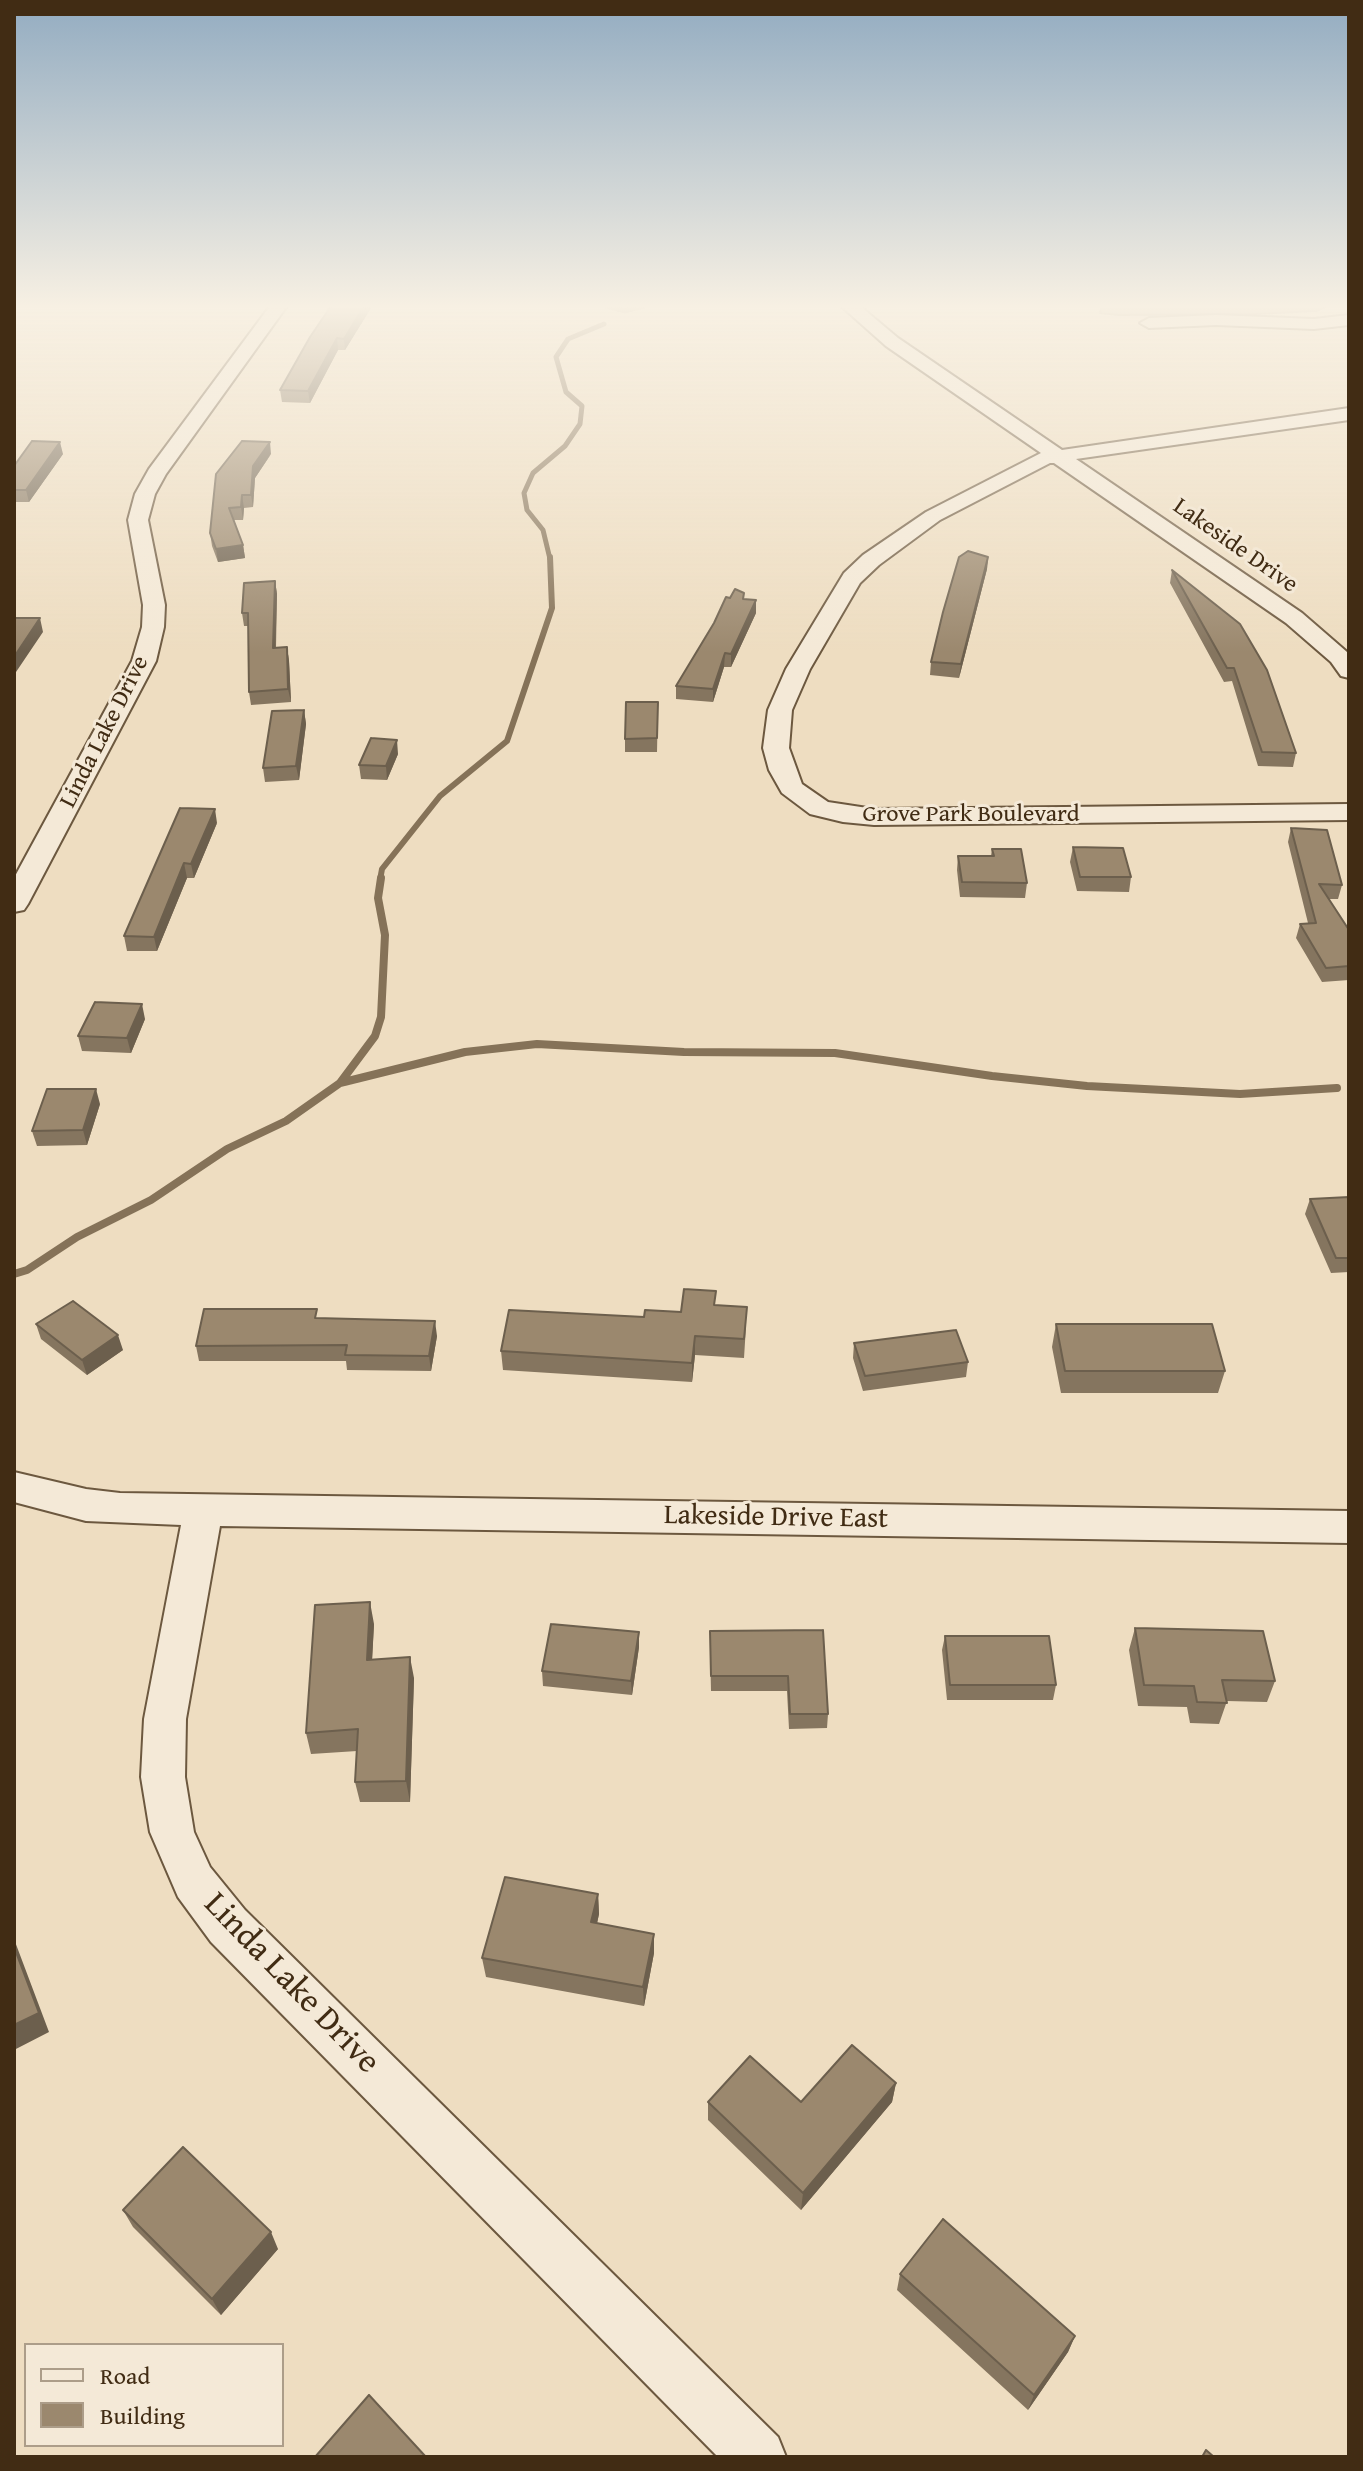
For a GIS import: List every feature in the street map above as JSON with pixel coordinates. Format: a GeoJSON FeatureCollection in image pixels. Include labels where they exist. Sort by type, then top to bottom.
{"type":"FeatureCollection","features":[{"type":"Feature","properties":{"kind":"street","name":"Linda Lake Drive"},"geometry":{"type":"LineString","coordinates":[[14,904],[144,661],[153,627],[154,605],[138,520],[145,494],[156,473],[194,421]]}},
{"type":"Feature","properties":{"kind":"street","name":"Lakeside Drive"},"geometry":{"type":"LineString","coordinates":[[1009,421],[1294,618],[1339,657],[1349,671]]}},
{"type":"Feature","properties":{"kind":"street","name":"Grove Park Boulevard"},"geometry":{"type":"LineString","coordinates":[[1297,421],[1058,455],[1027,465],[933,516],[900,537],[852,578],[826,617],[780,710],[776,748],[791,788],[819,808],[874,817],[1349,812]]}},
{"type":"Feature","properties":{"kind":"street"},"geometry":{"type":"LineString","coordinates":[[14,1487],[86,1505],[203,1511]]}},
{"type":"Feature","properties":{"kind":"street","name":"Linda Lake Drive"},"geometry":{"type":"LineString","coordinates":[[203,1511],[165,1719],[163,1777],[172,1832],[194,1882],[228,1926],[758,2457]]}},
{"type":"Feature","properties":{"kind":"street","name":"Lakeside Drive East"},"geometry":{"type":"LineString","coordinates":[[203,1511],[1349,1527]]}},
{"type":"Feature","properties":{"kind":"building"},"geometry":{"type":"Polygon","coordinates":[[[32,441],[60,442],[26,490],[14,490],[14,466],[32,441]]]}},
{"type":"Feature","properties":{"kind":"building"},"geometry":{"type":"Polygon","coordinates":[[[242,441],[270,442],[253,466],[251,495],[242,495],[241,507],[229,508],[243,545],[216,549],[210,533],[216,474],[242,441]]]}},
{"type":"Feature","properties":{"kind":"building"},"geometry":{"type":"Polygon","coordinates":[[[968,551],[988,557],[961,664],[931,662],[959,557],[968,551]]]}},
{"type":"Feature","properties":{"kind":"building"},"geometry":{"type":"Polygon","coordinates":[[[1172,570],[1240,624],[1267,670],[1296,753],[1262,752],[1234,668],[1227,668],[1172,570]]]}},
{"type":"Feature","properties":{"kind":"building"},"geometry":{"type":"Polygon","coordinates":[[[275,581],[273,648],[287,647],[288,689],[249,692],[248,613],[242,613],[244,583],[275,581]]]}},
{"type":"Feature","properties":{"kind":"building"},"geometry":{"type":"Polygon","coordinates":[[[735,589],[744,593],[743,599],[756,600],[731,654],[725,653],[713,689],[676,686],[726,597],[730,598],[735,589]]]}},
{"type":"Feature","properties":{"kind":"building"},"geometry":{"type":"Polygon","coordinates":[[[14,618],[40,618],[14,657],[14,618]]]}},
{"type":"Feature","properties":{"kind":"building"},"geometry":{"type":"Polygon","coordinates":[[[626,702],[658,702],[657,738],[625,739],[626,702]]]}},
{"type":"Feature","properties":{"kind":"building"},"geometry":{"type":"Polygon","coordinates":[[[304,710],[296,766],[263,768],[272,711],[304,710]]]}},
{"type":"Feature","properties":{"kind":"building"},"geometry":{"type":"Polygon","coordinates":[[[371,738],[397,740],[386,766],[359,765],[371,738]]]}},
{"type":"Feature","properties":{"kind":"building"},"geometry":{"type":"Polygon","coordinates":[[[180,808],[215,809],[191,864],[184,863],[154,937],[124,936],[180,808]]]}},
{"type":"Feature","properties":{"kind":"building"},"geometry":{"type":"Polygon","coordinates":[[[1291,828],[1327,830],[1342,885],[1319,884],[1349,930],[1349,966],[1326,968],[1300,924],[1316,923],[1291,828]]]}},
{"type":"Feature","properties":{"kind":"building"},"geometry":{"type":"Polygon","coordinates":[[[1073,847],[1123,848],[1131,877],[1080,877],[1073,847]]]}},
{"type":"Feature","properties":{"kind":"building"},"geometry":{"type":"Polygon","coordinates":[[[992,849],[1021,849],[1027,883],[962,882],[958,856],[994,856],[992,849]]]}},
{"type":"Feature","properties":{"kind":"building"},"geometry":{"type":"Polygon","coordinates":[[[95,1002],[142,1004],[127,1038],[78,1036],[95,1002]]]}},
{"type":"Feature","properties":{"kind":"building"},"geometry":{"type":"Polygon","coordinates":[[[47,1089],[96,1089],[83,1130],[32,1131],[47,1089]]]}},
{"type":"Feature","properties":{"kind":"building"},"geometry":{"type":"Polygon","coordinates":[[[1349,1197],[1349,1258],[1336,1258],[1310,1199],[1349,1197]]]}},
{"type":"Feature","properties":{"kind":"building"},"geometry":{"type":"Polygon","coordinates":[[[684,1289],[716,1291],[714,1305],[747,1307],[744,1339],[695,1336],[692,1363],[501,1351],[509,1310],[644,1317],[645,1310],[681,1312],[684,1289]]]}},
{"type":"Feature","properties":{"kind":"building"},"geometry":{"type":"Polygon","coordinates":[[[73,1301],[118,1335],[82,1360],[36,1324],[73,1301]]]}},
{"type":"Feature","properties":{"kind":"building"},"geometry":{"type":"Polygon","coordinates":[[[204,1309],[317,1309],[315,1318],[435,1321],[429,1356],[345,1355],[347,1345],[196,1346],[204,1309]]]}},
{"type":"Feature","properties":{"kind":"building"},"geometry":{"type":"Polygon","coordinates":[[[1056,1324],[1212,1324],[1225,1371],[1065,1371],[1056,1324]]]}},
{"type":"Feature","properties":{"kind":"building"},"geometry":{"type":"Polygon","coordinates":[[[956,1330],[968,1362],[865,1376],[854,1343],[956,1330]]]}},
{"type":"Feature","properties":{"kind":"building"},"geometry":{"type":"Polygon","coordinates":[[[370,1602],[367,1660],[410,1657],[406,1781],[355,1782],[358,1729],[306,1733],[315,1605],[370,1602]]]}},
{"type":"Feature","properties":{"kind":"building"},"geometry":{"type":"Polygon","coordinates":[[[551,1624],[639,1632],[631,1681],[542,1671],[551,1624]]]}},
{"type":"Feature","properties":{"kind":"building"},"geometry":{"type":"Polygon","coordinates":[[[1135,1628],[1263,1631],[1275,1681],[1222,1680],[1227,1703],[1197,1702],[1194,1686],[1144,1685],[1135,1628]]]}},
{"type":"Feature","properties":{"kind":"building"},"geometry":{"type":"Polygon","coordinates":[[[823,1630],[828,1714],[790,1714],[788,1676],[711,1676],[710,1631],[823,1630]]]}},
{"type":"Feature","properties":{"kind":"building"},"geometry":{"type":"Polygon","coordinates":[[[945,1636],[1049,1636],[1056,1685],[950,1685],[945,1636]]]}},
{"type":"Feature","properties":{"kind":"building"},"geometry":{"type":"Polygon","coordinates":[[[505,1877],[598,1894],[591,1922],[654,1934],[643,1987],[482,1958],[505,1877]]]}},
{"type":"Feature","properties":{"kind":"building"},"geometry":{"type":"Polygon","coordinates":[[[14,1947],[39,2013],[14,2025],[14,1947]]]}},
{"type":"Feature","properties":{"kind":"building"},"geometry":{"type":"Polygon","coordinates":[[[852,2045],[896,2083],[803,2193],[708,2102],[750,2056],[801,2102],[852,2045]]]}},
{"type":"Feature","properties":{"kind":"building"},"geometry":{"type":"Polygon","coordinates":[[[183,2147],[271,2232],[212,2299],[123,2210],[183,2147]]]}},
{"type":"Feature","properties":{"kind":"building"},"geometry":{"type":"Polygon","coordinates":[[[943,2219],[1075,2336],[1034,2395],[900,2274],[943,2219]]]}},
{"type":"Feature","properties":{"kind":"building"},"geometry":{"type":"Polygon","coordinates":[[[369,2395],[426,2457],[315,2457],[369,2395]]]}},
{"type":"Feature","properties":{"kind":"building"},"geometry":{"type":"Polygon","coordinates":[[[1206,2450],[1214,2457],[1202,2457],[1206,2450]]]}},
{"type":"Feature","properties":{"kind":"waterway"},"geometry":{"type":"LineString","coordinates":[[550,559],[543,530],[527,510],[524,493],[533,473],[565,446],[580,421]]}},
{"type":"Feature","properties":{"kind":"waterway"},"geometry":{"type":"LineString","coordinates":[[380,880],[382,869],[440,796],[507,741],[552,608],[550,557]]}},
{"type":"Feature","properties":{"kind":"waterway"},"geometry":{"type":"LineString","coordinates":[[340,1083],[375,1036],[381,1017],[385,935],[378,898],[381,878]]}},
{"type":"Feature","properties":{"kind":"waterway"},"geometry":{"type":"LineString","coordinates":[[340,1083],[465,1052],[537,1044],[684,1052],[835,1053],[992,1076],[1087,1086],[1240,1094],[1337,1088]]}},
{"type":"Feature","properties":{"kind":"waterway"},"geometry":{"type":"LineString","coordinates":[[14,1274],[27,1270],[77,1237],[151,1200],[227,1149],[286,1121],[340,1083]]}}]}
